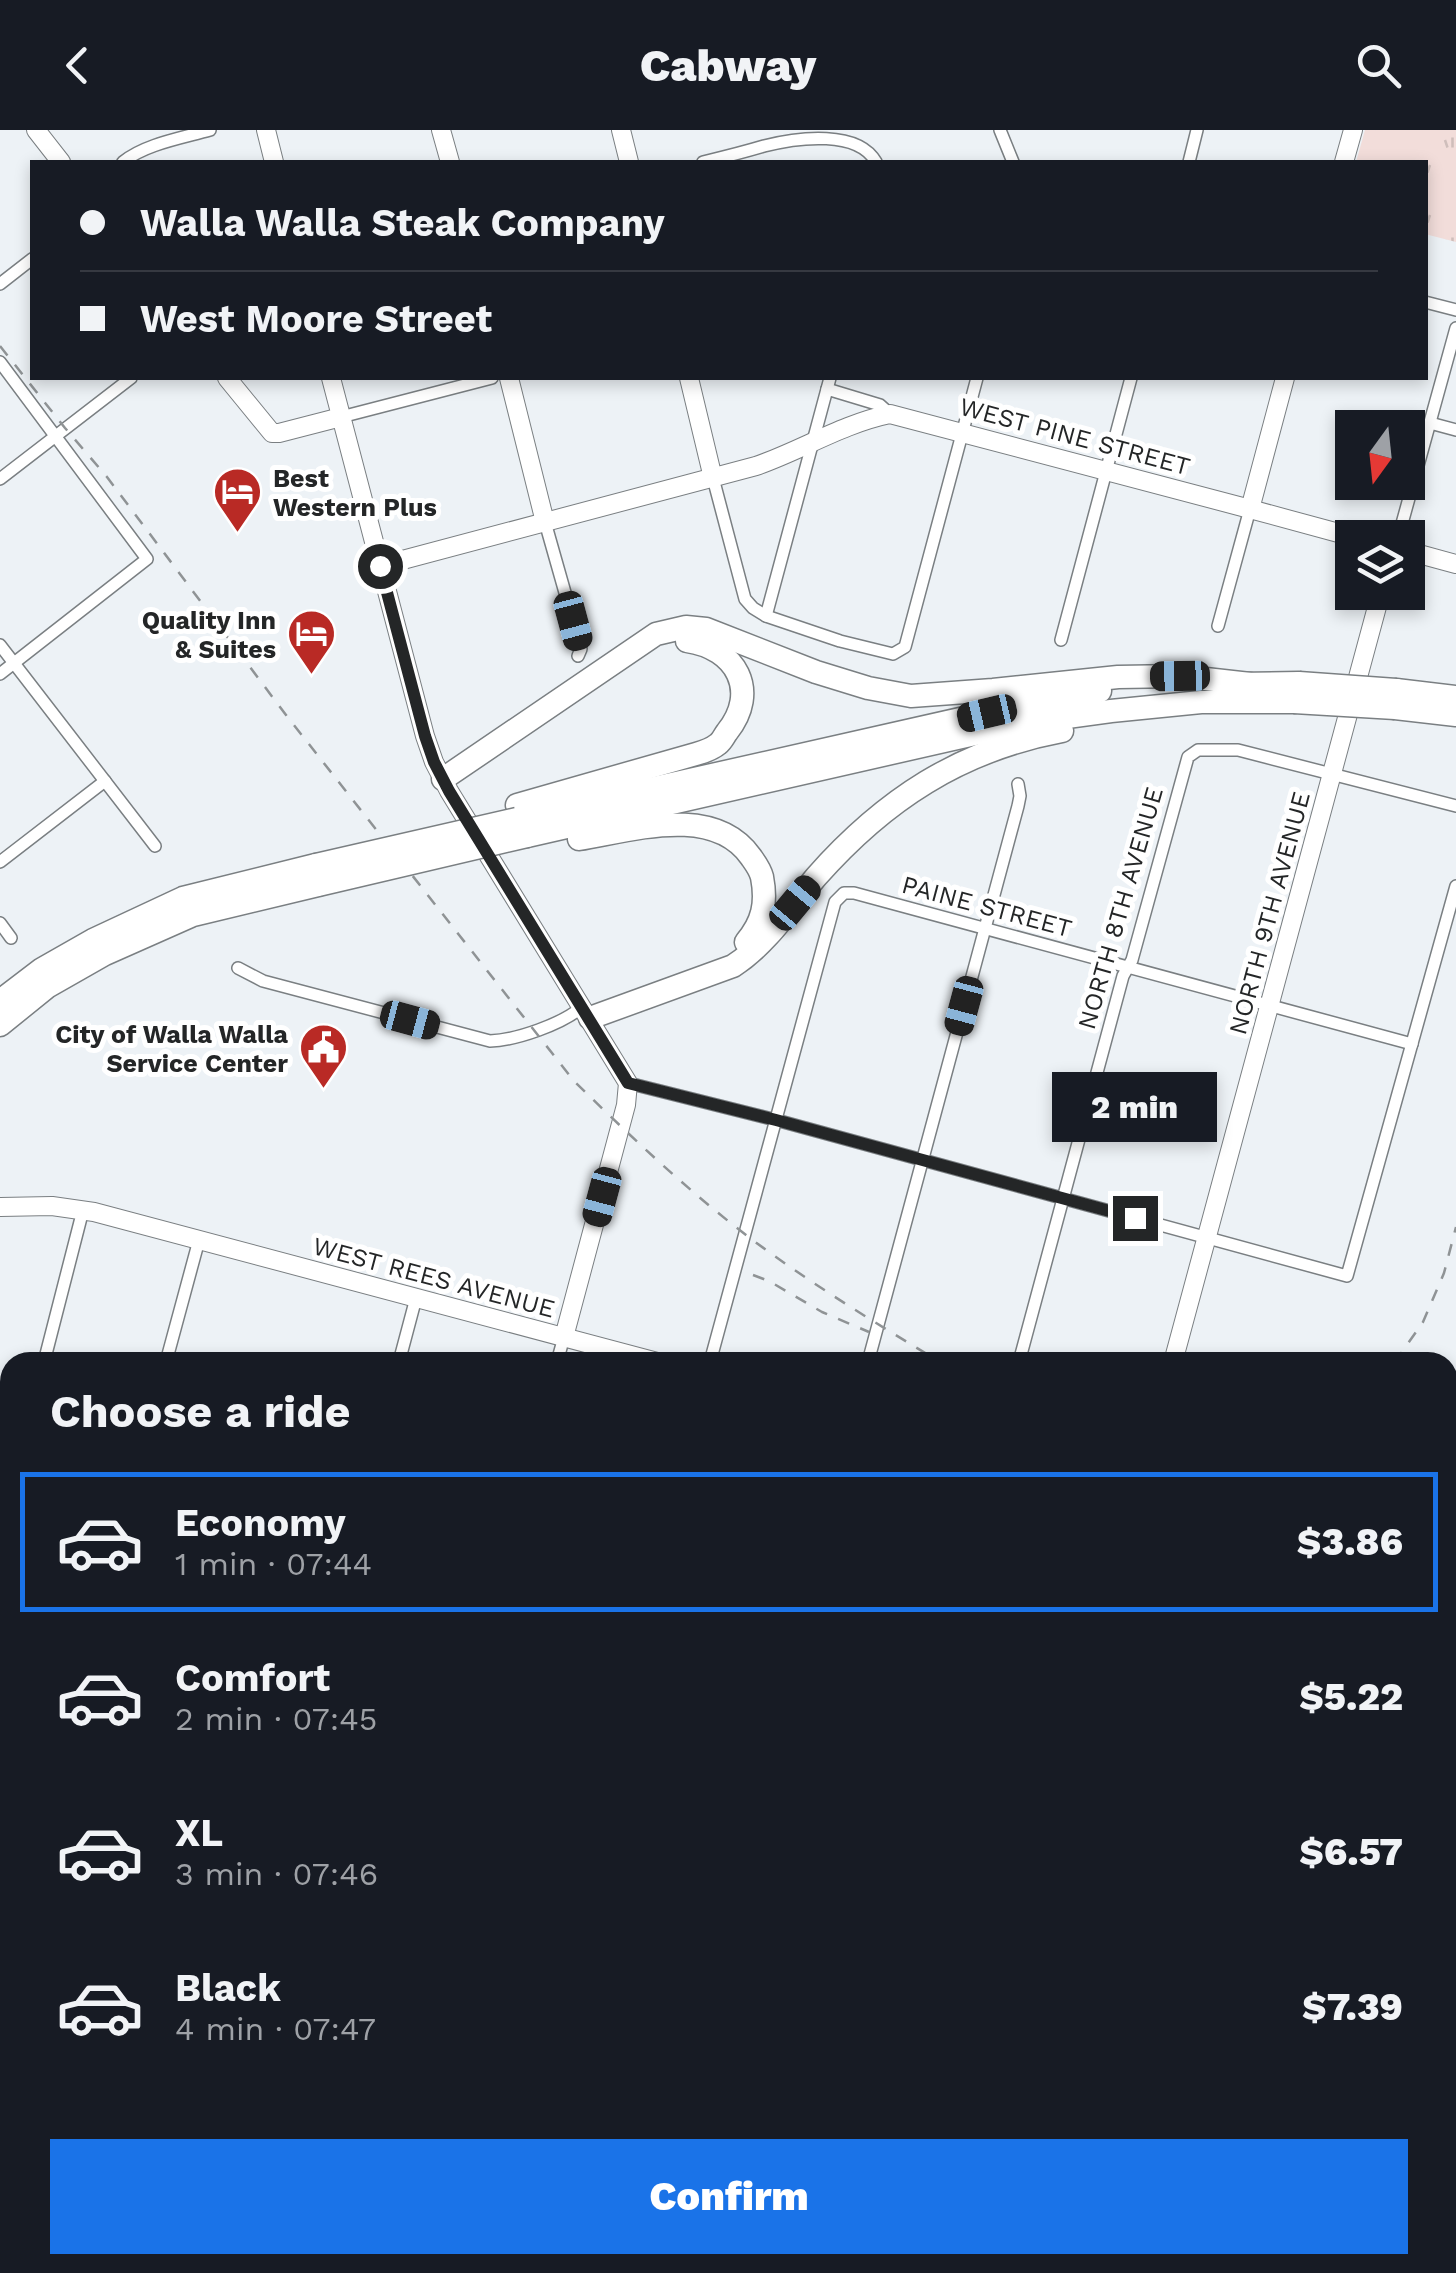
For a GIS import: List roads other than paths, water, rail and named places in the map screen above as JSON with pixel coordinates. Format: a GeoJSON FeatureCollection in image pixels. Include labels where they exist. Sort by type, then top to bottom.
{"type":"FeatureCollection","features":[{"type":"Feature","properties":{"kind":"highway"},"geometry":{"type":"LineString","coordinates":[[446,785],[656,634],[686,627],[706,630],[868,688],[911,696],[1118,676],[1180,676],[1251,692]]}},
{"type":"Feature","properties":{"kind":"highway"},"geometry":{"type":"LineString","coordinates":[[0,1001],[42,969],[93,940],[183,898],[431,859],[522,827],[717,745],[742,705],[741,678],[730,660],[707,644],[683,640],[652,650],[446,785]]}},
{"type":"Feature","properties":{"kind":"highway"},"geometry":{"type":"LineString","coordinates":[[580,1014],[733,966],[752,954],[818,875],[869,822],[960,763],[1045,734],[1134,718],[1208,712],[1251,692]]}},
{"type":"Feature","properties":{"kind":"highway"},"geometry":{"type":"LineString","coordinates":[[0,1025],[47,986],[105,954],[193,915],[317,875],[522,827],[1023,723],[1201,702],[1251,692],[1396,700],[1456,697]]}},
{"type":"Feature","properties":{"kind":"highway"},"geometry":{"type":"LineString","coordinates":[[1396,700],[1456,714]]}},
{"type":"Feature","properties":{"kind":"highway"},"geometry":{"type":"LineString","coordinates":[[522,827],[643,828],[691,824],[714,828],[733,837],[760,869],[764,909],[757,929],[742,947],[721,960],[580,1014]]}},
{"type":"Feature","properties":{"kind":"street"},"geometry":{"type":"LineString","coordinates":[[36,130],[59,160]]}},
{"type":"Feature","properties":{"kind":"street"},"geometry":{"type":"LineString","coordinates":[[125,160],[210,130]]}},
{"type":"Feature","properties":{"kind":"street"},"geometry":{"type":"LineString","coordinates":[[266,130],[274,160]]}},
{"type":"Feature","properties":{"kind":"street"},"geometry":{"type":"LineString","coordinates":[[441,130],[449,160]]}},
{"type":"Feature","properties":{"kind":"street"},"geometry":{"type":"LineString","coordinates":[[621,130],[628,160]]}},
{"type":"Feature","properties":{"kind":"street"},"geometry":{"type":"LineString","coordinates":[[1000,130],[1012,160]]}},
{"type":"Feature","properties":{"kind":"street"},"geometry":{"type":"LineString","coordinates":[[1190,160],[1198,130]]}},
{"type":"Feature","properties":{"kind":"street"},"geometry":{"type":"LineString","coordinates":[[1345,160],[1353,130]]}},
{"type":"Feature","properties":{"kind":"street"},"geometry":{"type":"LineString","coordinates":[[711,160],[800,133],[854,139],[871,150],[875,160]]}},
{"type":"Feature","properties":{"kind":"street"},"geometry":{"type":"LineString","coordinates":[[0,284],[30,260]]}},
{"type":"Feature","properties":{"kind":"street"},"geometry":{"type":"LineString","coordinates":[[1428,303],[1456,310]]}},
{"type":"Feature","properties":{"kind":"street"},"geometry":{"type":"LineString","coordinates":[[1403,520],[1456,328]]}},
{"type":"Feature","properties":{"kind":"street"},"geometry":{"type":"LineString","coordinates":[[0,362],[147,560],[0,674]]}},
{"type":"Feature","properties":{"kind":"street"},"geometry":{"type":"LineString","coordinates":[[0,479],[128,380]]}},
{"type":"Feature","properties":{"kind":"street"},"geometry":{"type":"LineString","coordinates":[[229,380],[272,433],[484,380]]}},
{"type":"Feature","properties":{"kind":"street"},"geometry":{"type":"LineString","coordinates":[[332,380],[425,736],[446,785],[580,1014],[628,1083],[626,1105],[560,1352]]}},
{"type":"Feature","properties":{"kind":"street"},"geometry":{"type":"LineString","coordinates":[[510,380],[581,649],[578,656]]}},
{"type":"Feature","properties":{"kind":"street"},"geometry":{"type":"LineString","coordinates":[[690,380],[745,599],[766,616],[886,654],[906,647],[976,380]]}},
{"type":"Feature","properties":{"kind":"street"},"geometry":{"type":"LineString","coordinates":[[1060,640],[1129,380]]}},
{"type":"Feature","properties":{"kind":"street"},"geometry":{"type":"LineString","coordinates":[[1218,626],[1284,380]]}},
{"type":"Feature","properties":{"kind":"street"},"geometry":{"type":"LineString","coordinates":[[766,616],[828,383],[880,405],[890,414]]}},
{"type":"Feature","properties":{"kind":"street"},"geometry":{"type":"LineString","coordinates":[[380,566],[714,478],[774,460],[860,420],[890,414]]}},
{"type":"Feature","properties":{"kind":"street","name":"WEST PINE STREET"},"geometry":{"type":"LineString","coordinates":[[890,414],[1335,532]]}},
{"type":"Feature","properties":{"kind":"street"},"geometry":{"type":"LineString","coordinates":[[1430,423],[1456,430]]}},
{"type":"Feature","properties":{"kind":"street"},"geometry":{"type":"LineString","coordinates":[[1425,556],[1456,564]]}},
{"type":"Feature","properties":{"kind":"street","name":"NORTH 9TH AVENUE"},"geometry":{"type":"LineString","coordinates":[[1176,1352],[1376,610]]}},
{"type":"Feature","properties":{"kind":"street"},"geometry":{"type":"LineString","coordinates":[[0,645],[155,846]]}},
{"type":"Feature","properties":{"kind":"street","name":"NORTH 8TH AVENUE"},"geometry":{"type":"LineString","coordinates":[[1022,1352],[1123,976],[1132,960],[1188,757],[1198,750],[1224,748],[1333,774]]}},
{"type":"Feature","properties":{"kind":"street"},"geometry":{"type":"LineString","coordinates":[[1333,774],[1456,806]]}},
{"type":"Feature","properties":{"kind":"street"},"geometry":{"type":"LineString","coordinates":[[0,862],[105,780]]}},
{"type":"Feature","properties":{"kind":"street"},"geometry":{"type":"LineString","coordinates":[[871,1352],[1018,806],[1018,784]]}},
{"type":"Feature","properties":{"kind":"street"},"geometry":{"type":"LineString","coordinates":[[628,1083],[1347,1276],[1456,886]]}},
{"type":"Feature","properties":{"kind":"street","name":"PAINE STREET"},"geometry":{"type":"LineString","coordinates":[[776,1120],[835,902],[841,895],[854,893],[1412,1044]]}},
{"type":"Feature","properties":{"kind":"street"},"geometry":{"type":"LineString","coordinates":[[0,923],[11,938]]}},
{"type":"Feature","properties":{"kind":"street"},"geometry":{"type":"LineString","coordinates":[[238,968],[263,981],[490,1041],[580,1014]]}},
{"type":"Feature","properties":{"kind":"street"},"geometry":{"type":"LineString","coordinates":[[713,1352],[776,1120]]}},
{"type":"Feature","properties":{"kind":"street","name":"WEST REES AVENUE"},"geometry":{"type":"LineString","coordinates":[[0,1207],[83,1210],[620,1352]]}},
{"type":"Feature","properties":{"kind":"street"},"geometry":{"type":"LineString","coordinates":[[47,1352],[83,1210]]}},
{"type":"Feature","properties":{"kind":"street"},"geometry":{"type":"LineString","coordinates":[[169,1352],[198,1240]]}},
{"type":"Feature","properties":{"kind":"street"},"geometry":{"type":"LineString","coordinates":[[402,1352],[416,1298]]}},
{"type":"Feature","properties":{"kind":"railway"},"geometry":{"type":"LineString","coordinates":[[0,346],[107,477],[286,715],[574,1081],[658,1161],[746,1235],[924,1352]]}},
{"type":"Feature","properties":{"kind":"railway"},"geometry":{"type":"LineString","coordinates":[[1402,1352],[1423,1322],[1444,1273],[1456,1227]]}},
{"type":"Feature","properties":{"kind":"railway"},"geometry":{"type":"LineString","coordinates":[[753,1275],[869,1332]]}},
{"type":"Feature","properties":{"kind":"place","name":"Best Western Plus"},"geometry":{"type":"Point","coordinates":[238,534]}},
{"type":"Feature","properties":{"kind":"place","name":"Quality Inn & Suites"},"geometry":{"type":"Point","coordinates":[311,676]}},
{"type":"Feature","properties":{"kind":"place","name":"City of Walla Walla Service Center"},"geometry":{"type":"Point","coordinates":[323,1090]}}]}
